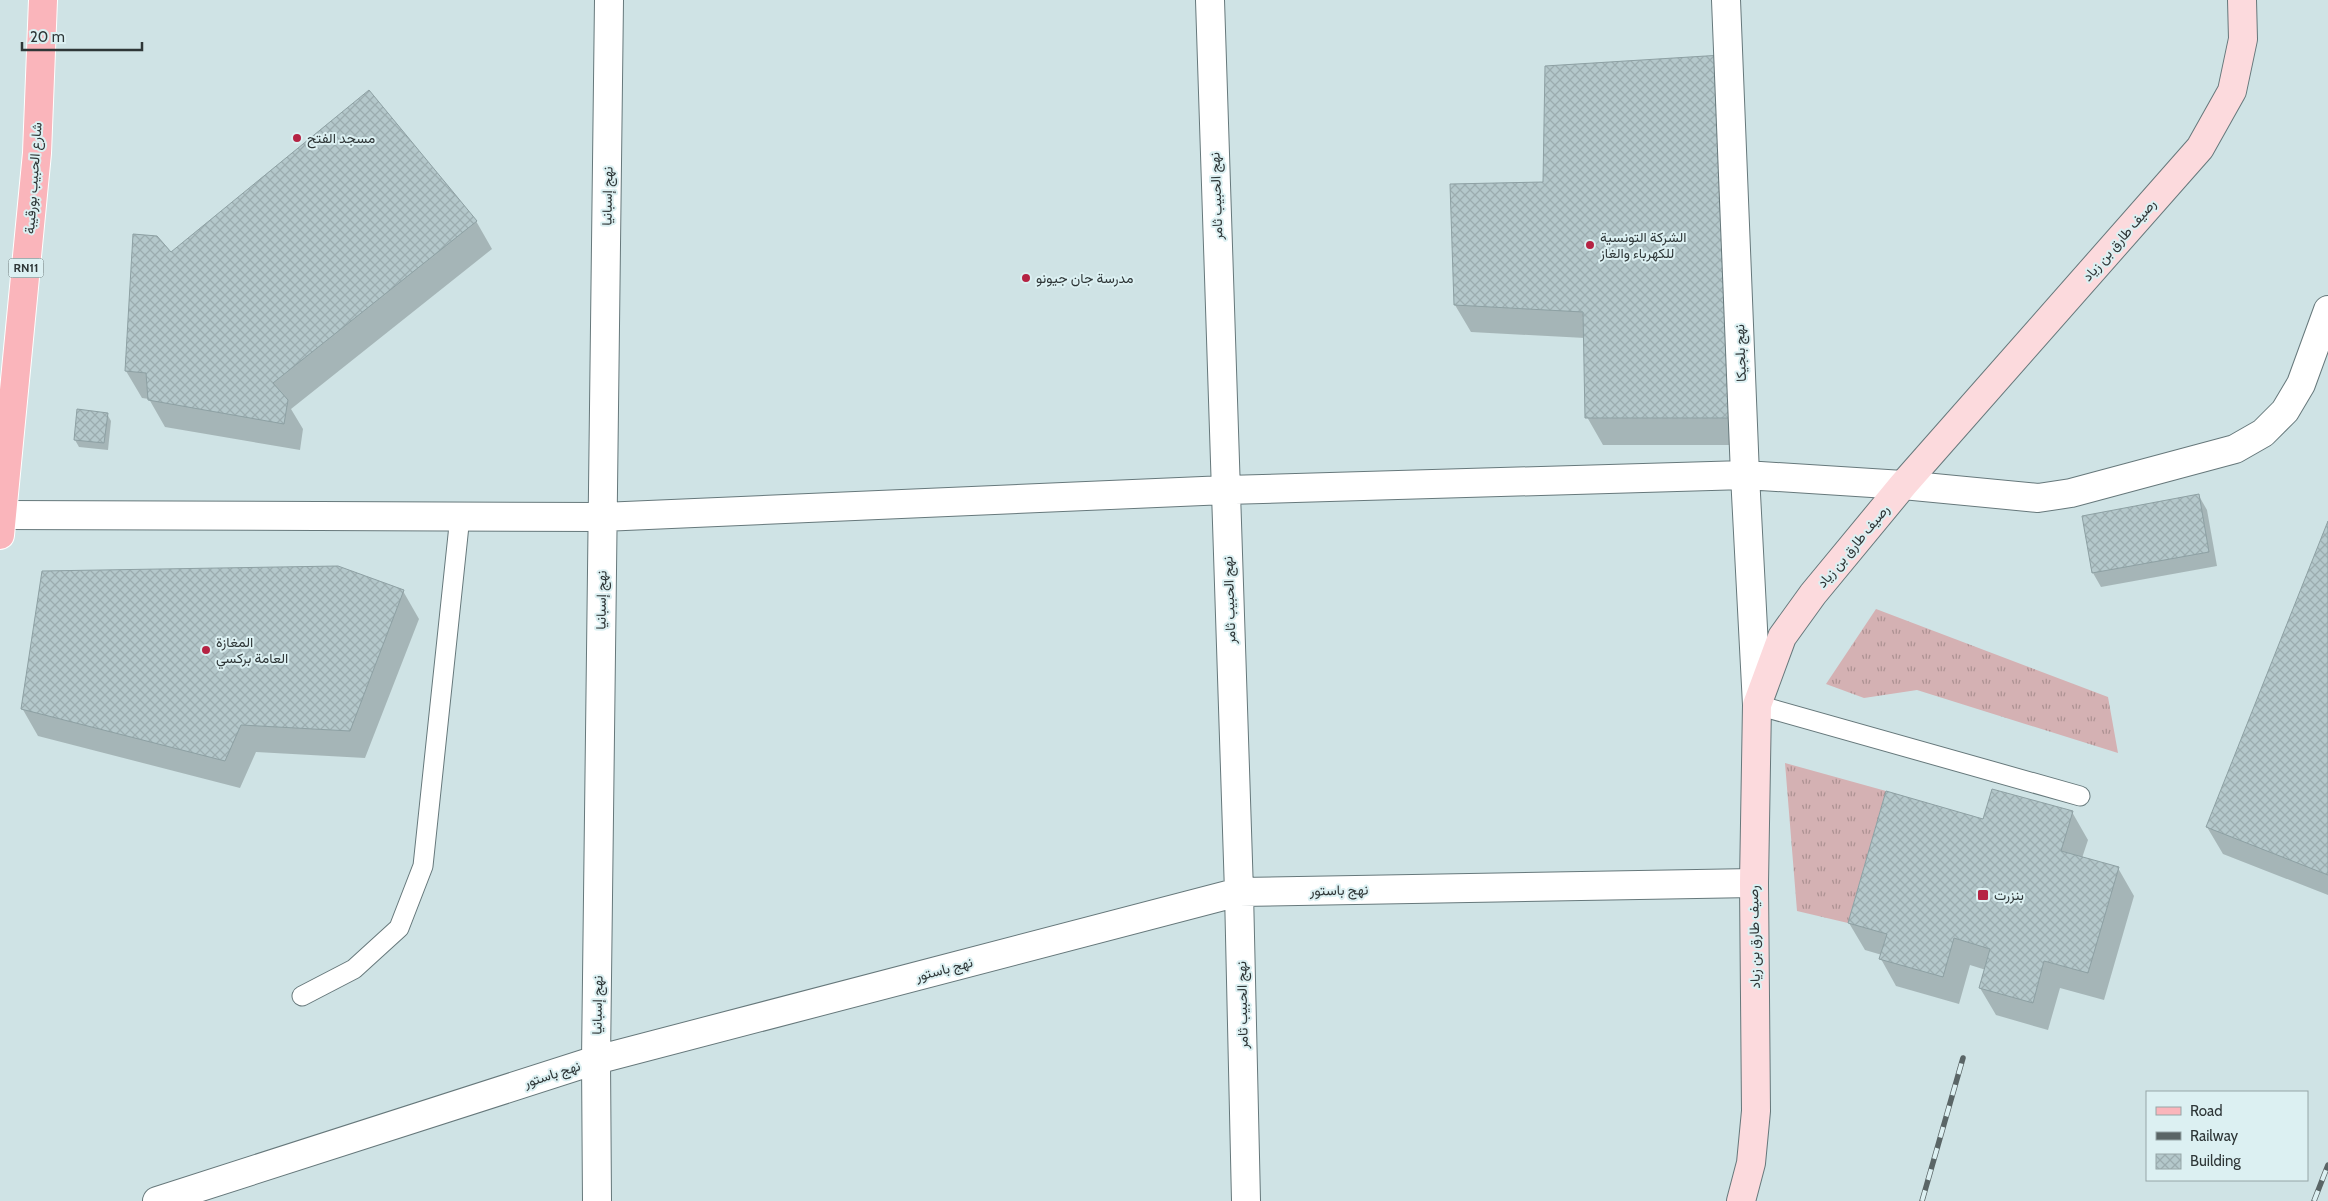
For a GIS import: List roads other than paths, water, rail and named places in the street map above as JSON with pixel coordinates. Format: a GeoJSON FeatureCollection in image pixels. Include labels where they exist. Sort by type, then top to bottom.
{"type":"FeatureCollection","features":[{"type":"Feature","properties":{"kind":"main road","name":"شارع الحبيب بورقيبة"},"geometry":{"type":"LineString","coordinates":[[2,525],[37,153],[43,0]]}},
{"type":"Feature","properties":{"kind":"main road","name":"رصيف طارق بن زياد"},"geometry":{"type":"LineString","coordinates":[[1741,1201],[1750,1163],[1756,1111],[1754,883],[1757,705],[1782,637],[1813,594],[1904,485],[2200,148],[2232,91],[2243,39],[2242,0]]}},
{"type":"Feature","properties":{"kind":"street","name":"نهج إسبانيا"},"geometry":{"type":"LineString","coordinates":[[597,1201],[596,1060],[609,0]]}},
{"type":"Feature","properties":{"kind":"street","name":"نهج الحبيب ثامر"},"geometry":{"type":"LineString","coordinates":[[1210,0],[1239,892],[1246,1201]]}},
{"type":"Feature","properties":{"kind":"street","name":"نهج بلجيكا"},"geometry":{"type":"LineString","coordinates":[[1726,0],[1745,475],[1757,705]]}},
{"type":"Feature","properties":{"kind":"street"},"geometry":{"type":"LineString","coordinates":[[2,525],[460,516],[602,517],[1226,490],[1745,475],[1904,485],[2038,498],[2071,493],[2234,449],[2263,433],[2284,411],[2302,384],[2328,310]]}},
{"type":"Feature","properties":{"kind":"street","name":"نهج باستور"},"geometry":{"type":"LineString","coordinates":[[168,1199],[596,1060],[1239,892],[1754,883]]}},
{"type":"Feature","properties":{"kind":"lane"},"geometry":{"type":"LineString","coordinates":[[302,996],[354,969],[399,928],[423,866],[460,516]]}},
{"type":"Feature","properties":{"kind":"lane"},"geometry":{"type":"LineString","coordinates":[[1757,705],[2080,796]]}},
{"type":"Feature","properties":{"kind":"railway"},"geometry":{"type":"LineString","coordinates":[[1922,1201],[1963,1058]]}},
{"type":"Feature","properties":{"kind":"railway"},"geometry":{"type":"LineString","coordinates":[[2314,1201],[2328,1165]]}},
{"type":"Feature","properties":{"kind":"place","name":"مسجد الفتح"},"geometry":{"type":"Point","coordinates":[297,138]}},
{"type":"Feature","properties":{"kind":"place","name":"الشركة التونسية للكهرباء والغاز"},"geometry":{"type":"Point","coordinates":[1590,245]}},
{"type":"Feature","properties":{"kind":"place","name":"مدرسة جان جيونو"},"geometry":{"type":"Point","coordinates":[1026,278]}},
{"type":"Feature","properties":{"kind":"place","name":"المغازة العامة بركسي"},"geometry":{"type":"Point","coordinates":[206,650]}},
{"type":"Feature","properties":{"kind":"place","name":"بنزرت"},"geometry":{"type":"Point","coordinates":[1983,895]}}]}
